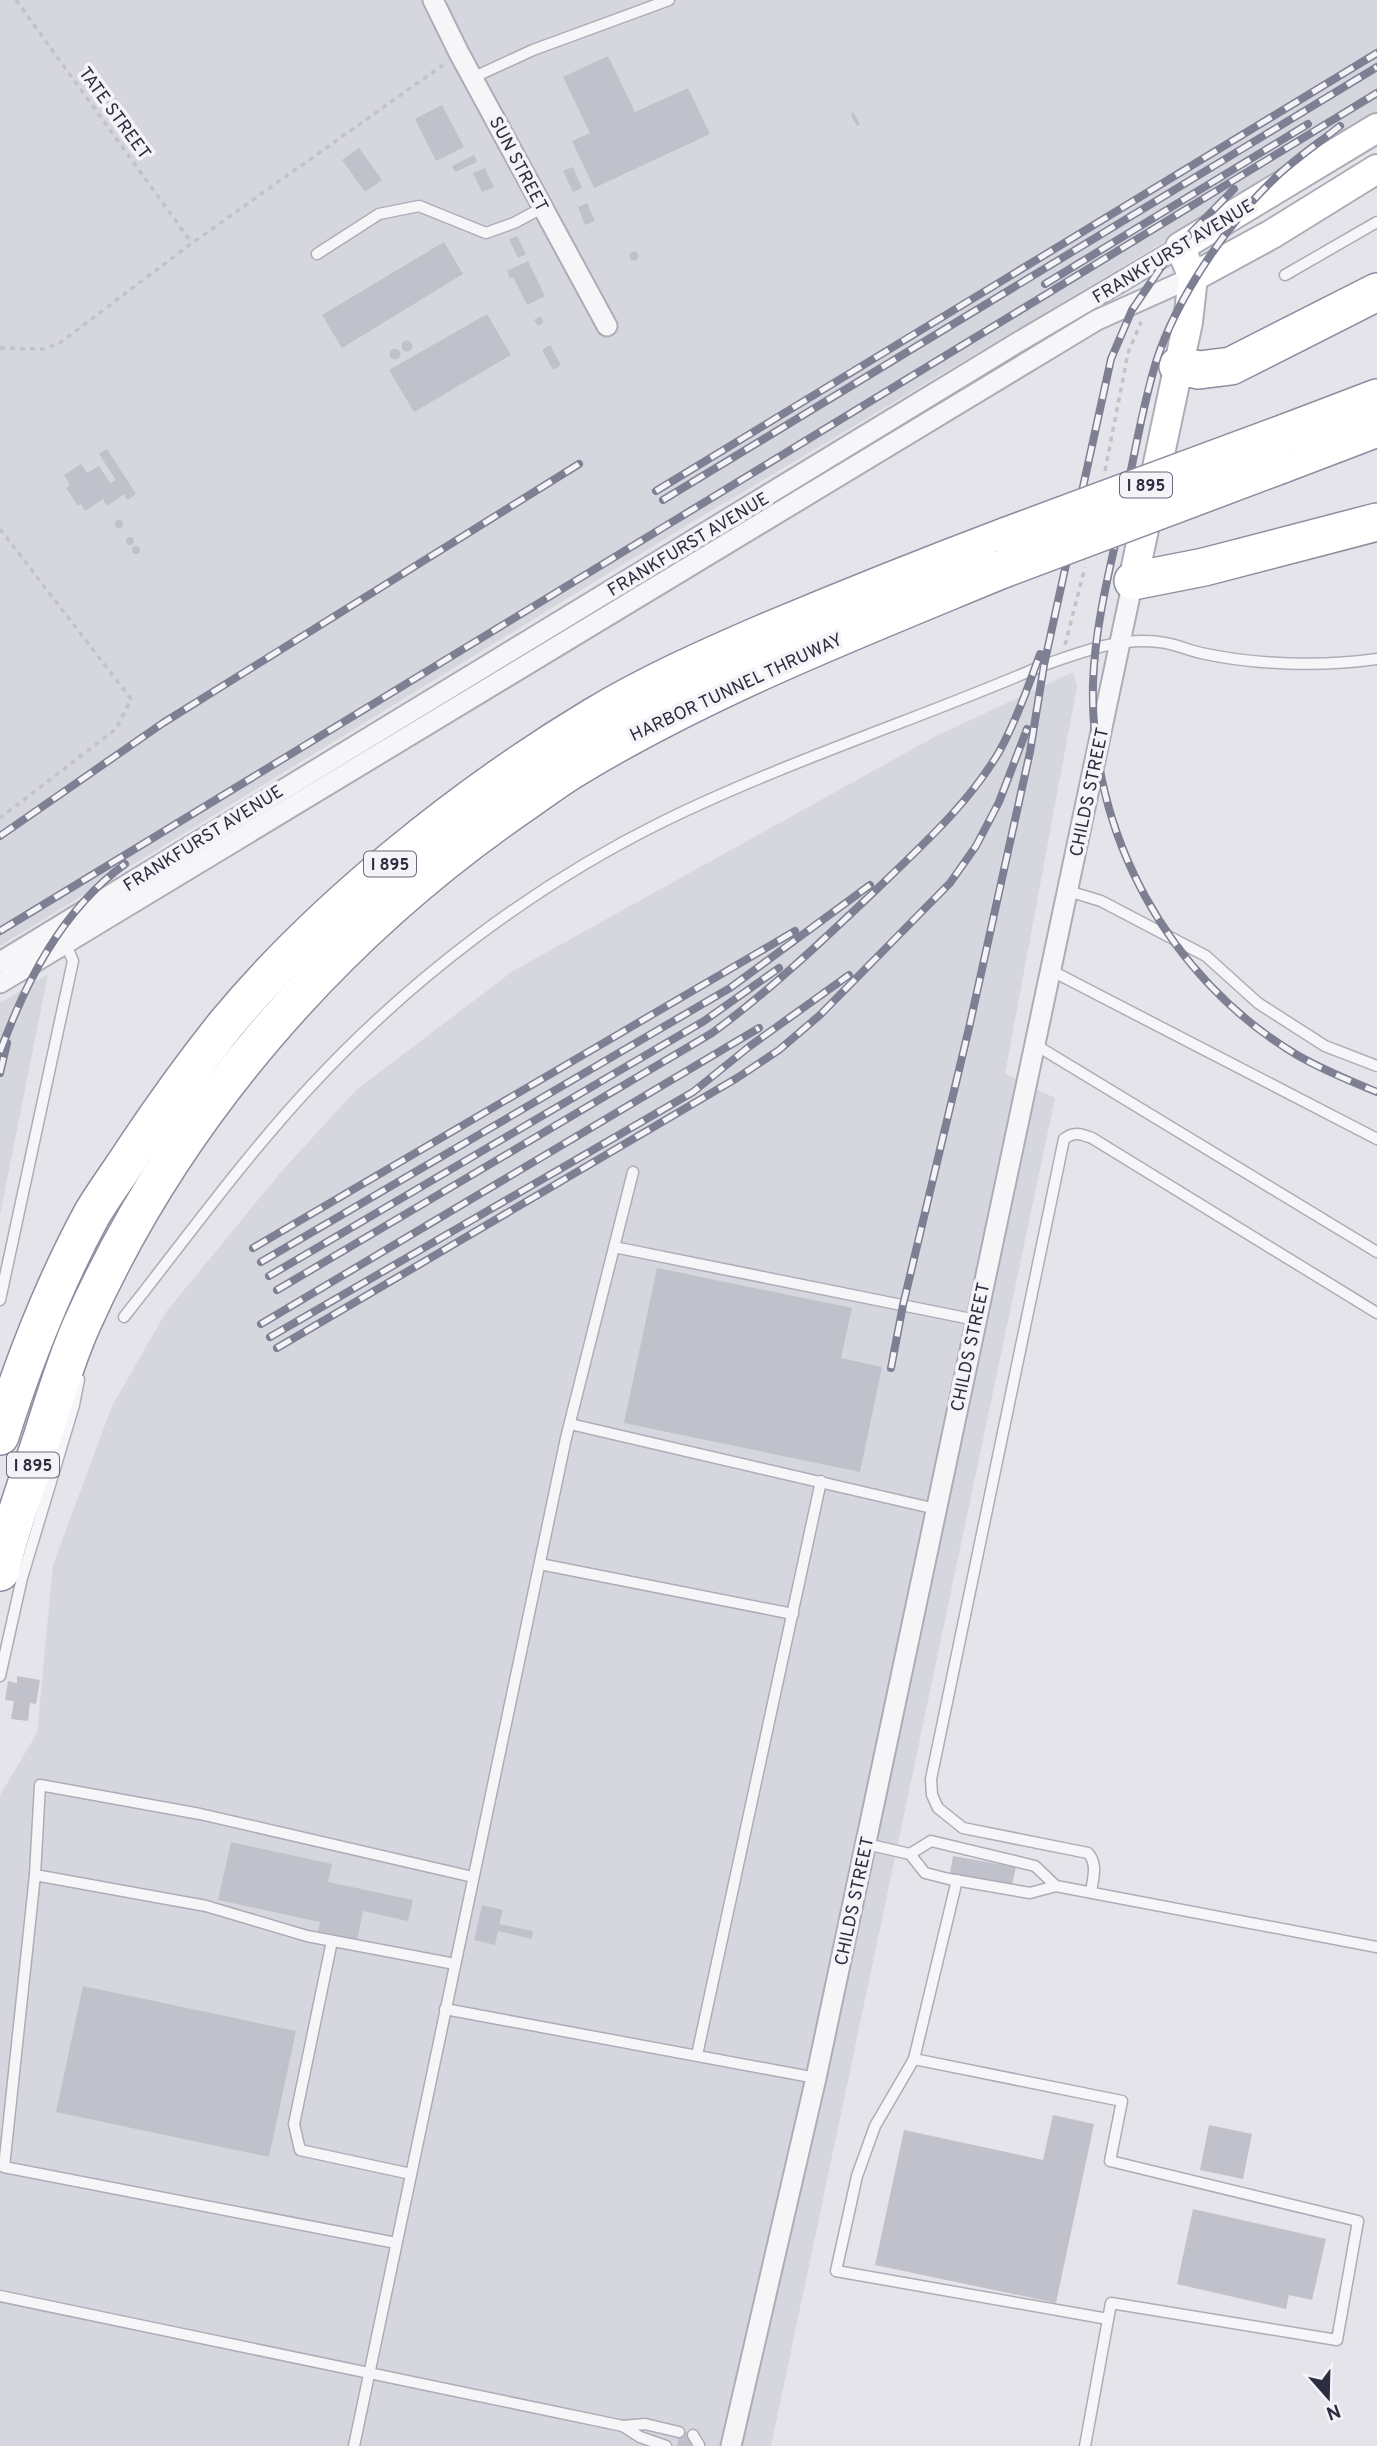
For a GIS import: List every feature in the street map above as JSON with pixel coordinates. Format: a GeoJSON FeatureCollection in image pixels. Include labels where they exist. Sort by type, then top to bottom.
{"type":"FeatureCollection","features":[{"type":"Feature","properties":{"kind":"highway"},"geometry":{"type":"LineString","coordinates":[[1178,366],[1199,370],[1231,366],[1377,292]]}},
{"type":"Feature","properties":{"kind":"highway","name":"HARBOR TUNNEL THRUWAY"},"geometry":{"type":"LineString","coordinates":[[0,1572],[69,1358],[109,1308],[128,1231],[179,1148],[298,996],[350,942],[410,889],[481,833],[569,772],[672,714],[1005,553],[1282,449],[1377,398]]}},
{"type":"Feature","properties":{"kind":"highway","name":"HARBOR TUNNEL THRUWAY"},"geometry":{"type":"LineString","coordinates":[[1282,449],[1377,428]]}},
{"type":"Feature","properties":{"kind":"highway"},"geometry":{"type":"LineString","coordinates":[[1133,581],[1204,567],[1377,522]]}},
{"type":"Feature","properties":{"kind":"highway","name":"HARBOR TUNNEL THRUWAY"},"geometry":{"type":"LineString","coordinates":[[0,1436],[67,1264],[93,1213],[153,1122],[227,1024],[297,948],[382,871],[460,808],[519,766],[593,717],[696,662],[865,590],[1005,553]]}},
{"type":"Feature","properties":{"kind":"main road","name":"FRANKFURST AVENUE"},"geometry":{"type":"LineString","coordinates":[[1181,247],[1377,128]]}},
{"type":"Feature","properties":{"kind":"main road","name":"FRANKFURST AVENUE"},"geometry":{"type":"LineString","coordinates":[[1193,277],[1272,234],[1377,169]]}},
{"type":"Feature","properties":{"kind":"main road","name":"CHILDS STREET"},"geometry":{"type":"LineString","coordinates":[[1133,581],[1188,322],[1193,277],[1181,247]]}},
{"type":"Feature","properties":{"kind":"street","name":"SUN STREET"},"geometry":{"type":"LineString","coordinates":[[433,0],[472,78],[607,326]]}},
{"type":"Feature","properties":{"kind":"street","name":"FRANKFURST AVENUE"},"geometry":{"type":"LineString","coordinates":[[0,982],[61,935],[1015,344],[1181,247]]}},
{"type":"Feature","properties":{"kind":"street","name":"FRANKFURST AVENUE"},"geometry":{"type":"LineString","coordinates":[[0,962],[61,935],[349,774],[1097,320],[1193,277]]}},
{"type":"Feature","properties":{"kind":"street","name":"CHILDS STREET"},"geometry":{"type":"LineString","coordinates":[[731,2446],[816,2078],[1133,581]]}},
{"type":"Feature","properties":{"kind":"lane"},"geometry":{"type":"LineString","coordinates":[[472,78],[533,50],[669,0]]}},
{"type":"Feature","properties":{"kind":"lane"},"geometry":{"type":"LineString","coordinates":[[317,254],[379,214],[419,206],[486,233],[514,223],[542,208]]}},
{"type":"Feature","properties":{"kind":"lane"},"geometry":{"type":"LineString","coordinates":[[1285,275],[1377,222]]}},
{"type":"Feature","properties":{"kind":"lane"},"geometry":{"type":"LineString","coordinates":[[86,1339],[109,1308],[247,1161],[309,1088],[420,982],[475,937],[508,915],[598,857],[663,822],[729,792],[1095,647],[1160,642],[1202,654],[1298,665],[1377,659]]}},
{"type":"Feature","properties":{"kind":"lane"},"geometry":{"type":"LineString","coordinates":[[1068,891],[1101,901],[1206,956],[1258,1003],[1325,1046],[1377,1066]]}},
{"type":"Feature","properties":{"kind":"lane"},"geometry":{"type":"LineString","coordinates":[[0,1300],[73,961],[61,935]]}},
{"type":"Feature","properties":{"kind":"lane"},"geometry":{"type":"LineString","coordinates":[[1052,971],[1377,1139]]}},
{"type":"Feature","properties":{"kind":"lane"},"geometry":{"type":"LineString","coordinates":[[1034,1044],[1377,1252]]}},
{"type":"Feature","properties":{"kind":"lane"},"geometry":{"type":"LineString","coordinates":[[1091,1892],[1095,1868],[1088,1853],[963,1828],[938,1808],[932,1795],[931,1779],[1064,1139],[1080,1133],[1092,1138],[1377,1313]]}},
{"type":"Feature","properties":{"kind":"lane"},"geometry":{"type":"LineString","coordinates":[[354,2446],[570,1424],[633,1172]]}},
{"type":"Feature","properties":{"kind":"lane"},"geometry":{"type":"LineString","coordinates":[[614,1247],[976,1320]]}},
{"type":"Feature","properties":{"kind":"lane"},"geometry":{"type":"LineString","coordinates":[[0,1676],[5,1634],[74,1405],[81,1365]]}},
{"type":"Feature","properties":{"kind":"lane"},"geometry":{"type":"LineString","coordinates":[[570,1424],[936,1509]]}},
{"type":"Feature","properties":{"kind":"lane"},"geometry":{"type":"LineString","coordinates":[[697,2055],[821,1481]]}},
{"type":"Feature","properties":{"kind":"lane"},"geometry":{"type":"LineString","coordinates":[[540,1564],[793,1614]]}},
{"type":"Feature","properties":{"kind":"lane"},"geometry":{"type":"LineString","coordinates":[[396,2243],[4,2167],[35,1875],[40,1785],[200,1814],[473,1877]]}},
{"type":"Feature","properties":{"kind":"lane"},"geometry":{"type":"LineString","coordinates":[[910,1854],[931,1841],[1035,1866],[1056,1886]]}},
{"type":"Feature","properties":{"kind":"lane"},"geometry":{"type":"LineString","coordinates":[[866,1844],[910,1854],[925,1872],[957,1880],[1030,1893],[1056,1886],[1377,1947]]}},
{"type":"Feature","properties":{"kind":"lane"},"geometry":{"type":"LineString","coordinates":[[35,1875],[206,1906],[307,1936],[455,1964]]}},
{"type":"Feature","properties":{"kind":"lane"},"geometry":{"type":"LineString","coordinates":[[957,1880],[914,2059],[875,2126],[857,2176],[836,2271],[1108,2319]]}},
{"type":"Feature","properties":{"kind":"lane"},"geometry":{"type":"LineString","coordinates":[[332,1941],[293,2123],[300,2150],[411,2174]]}},
{"type":"Feature","properties":{"kind":"lane"},"geometry":{"type":"LineString","coordinates":[[445,2009],[816,2078]]}},
{"type":"Feature","properties":{"kind":"lane"},"geometry":{"type":"LineString","coordinates":[[914,2059],[1122,2101],[1110,2161],[1358,2221],[1337,2340],[1111,2302],[1085,2446]]}},
{"type":"Feature","properties":{"kind":"lane"},"geometry":{"type":"LineString","coordinates":[[0,2296],[623,2426],[645,2424],[679,2432]]}},
{"type":"Feature","properties":{"kind":"lane"},"geometry":{"type":"LineString","coordinates":[[623,2426],[640,2437],[666,2446]]}},
{"type":"Feature","properties":{"kind":"lane"},"geometry":{"type":"LineString","coordinates":[[693,2435],[700,2446]]}},
{"type":"Feature","properties":{"kind":"path","name":"TATE STREET"},"geometry":{"type":"LineString","coordinates":[[16,0],[192,243]]}},
{"type":"Feature","properties":{"kind":"path"},"geometry":{"type":"LineString","coordinates":[[0,348],[44,349],[61,342],[192,243],[459,53]]}},
{"type":"Feature","properties":{"kind":"path"},"geometry":{"type":"LineString","coordinates":[[0,529],[131,699],[116,729],[0,818]]}},
{"type":"Feature","properties":{"kind":"shaded area"},"geometry":{"type":"Polygon","coordinates":[[[0,0],[1377,0],[1377,115],[681,529],[0,946],[0,0]]]}},
{"type":"Feature","properties":{"kind":"shaded area"},"geometry":{"type":"Polygon","coordinates":[[[1073,672],[1077,686],[1005,1074],[1055,1098],[771,2446],[0,2446],[0,1795],[37,1733],[53,1565],[112,1406],[166,1312],[281,1172],[356,1090],[513,971],[936,736],[1073,672]]]}},
{"type":"Feature","properties":{"kind":"shaded area"},"geometry":{"type":"Polygon","coordinates":[[[48,974],[0,1215],[0,1003],[48,974]]]}},
{"type":"Feature","properties":{"kind":"building"},"geometry":{"type":"Polygon","coordinates":[[[608,56],[635,112],[688,88],[710,134],[594,188],[572,141],[590,133],[563,77],[608,56]]]}},
{"type":"Feature","properties":{"kind":"building"},"geometry":{"type":"Polygon","coordinates":[[[442,105],[464,147],[436,161],[415,119],[442,105]]]}},
{"type":"Feature","properties":{"kind":"building"},"geometry":{"type":"Polygon","coordinates":[[[853,112],[860,124],[857,126],[851,115],[853,112]]]}},
{"type":"Feature","properties":{"kind":"building"},"geometry":{"type":"Polygon","coordinates":[[[359,148],[382,180],[365,192],[342,160],[359,148]]]}},
{"type":"Feature","properties":{"kind":"building"},"geometry":{"type":"Polygon","coordinates":[[[474,155],[477,162],[455,172],[452,166],[474,155]]]}},
{"type":"Feature","properties":{"kind":"building"},"geometry":{"type":"Polygon","coordinates":[[[573,167],[582,188],[573,192],[563,171],[573,167]]]}},
{"type":"Feature","properties":{"kind":"building"},"geometry":{"type":"Polygon","coordinates":[[[485,168],[494,187],[482,192],[473,173],[485,168]]]}},
{"type":"Feature","properties":{"kind":"building"},"geometry":{"type":"Polygon","coordinates":[[[587,203],[595,221],[585,225],[578,207],[587,203]]]}},
{"type":"Feature","properties":{"kind":"building"},"geometry":{"type":"Polygon","coordinates":[[[517,236],[526,254],[518,258],[509,239],[517,236]]]}},
{"type":"Feature","properties":{"kind":"building"},"geometry":{"type":"Polygon","coordinates":[[[444,242],[463,274],[342,348],[322,315],[444,242]]]}},
{"type":"Feature","properties":{"kind":"building"},"geometry":{"type":"Polygon","coordinates":[[[634,251],[639,256],[634,261],[629,256],[634,251]]]}},
{"type":"Feature","properties":{"kind":"building"},"geometry":{"type":"Polygon","coordinates":[[[528,261],[545,296],[527,305],[513,277],[510,279],[507,271],[528,261]]]}},
{"type":"Feature","properties":{"kind":"building"},"geometry":{"type":"Polygon","coordinates":[[[487,314],[511,355],[414,412],[389,370],[487,314]]]}},
{"type":"Feature","properties":{"kind":"building"},"geometry":{"type":"Polygon","coordinates":[[[540,316],[544,322],[538,326],[534,320],[540,316]]]}},
{"type":"Feature","properties":{"kind":"building"},"geometry":{"type":"Polygon","coordinates":[[[407,341],[411,342],[411,350],[407,351],[403,350],[402,346],[403,342],[407,341]]]}},
{"type":"Feature","properties":{"kind":"building"},"geometry":{"type":"Polygon","coordinates":[[[550,345],[561,365],[553,370],[542,350],[550,345]]]}},
{"type":"Feature","properties":{"kind":"building"},"geometry":{"type":"Polygon","coordinates":[[[395,348],[401,354],[395,360],[389,354],[395,348]]]}},
{"type":"Feature","properties":{"kind":"building"},"geometry":{"type":"Polygon","coordinates":[[[107,449],[136,494],[128,500],[124,494],[107,506],[103,499],[85,511],[81,504],[78,506],[66,488],[70,485],[64,475],[81,464],[87,473],[99,466],[110,483],[116,480],[99,454],[107,449]]]}},
{"type":"Feature","properties":{"kind":"building"},"geometry":{"type":"Polygon","coordinates":[[[119,520],[123,524],[119,528],[115,524],[119,520]]]}},
{"type":"Feature","properties":{"kind":"building"},"geometry":{"type":"Polygon","coordinates":[[[130,537],[134,541],[130,545],[126,541],[130,537]]]}},
{"type":"Feature","properties":{"kind":"building"},"geometry":{"type":"Polygon","coordinates":[[[136,546],[140,550],[136,554],[132,550],[136,546]]]}},
{"type":"Feature","properties":{"kind":"building"},"geometry":{"type":"Polygon","coordinates":[[[657,1268],[852,1308],[841,1358],[882,1367],[860,1472],[624,1423],[657,1268]]]}},
{"type":"Feature","properties":{"kind":"building"},"geometry":{"type":"Polygon","coordinates":[[[17,1676],[40,1680],[36,1704],[30,1703],[28,1721],[11,1719],[14,1701],[5,1700],[8,1681],[17,1683],[17,1676]]]}},
{"type":"Feature","properties":{"kind":"building"},"geometry":{"type":"Polygon","coordinates":[[[231,1842],[332,1864],[328,1882],[413,1900],[408,1921],[363,1911],[357,1941],[318,1932],[320,1922],[218,1900],[231,1842]]]}},
{"type":"Feature","properties":{"kind":"building"},"geometry":{"type":"Polygon","coordinates":[[[953,1856],[1016,1867],[1012,1885],[950,1873],[953,1856]]]}},
{"type":"Feature","properties":{"kind":"building"},"geometry":{"type":"Polygon","coordinates":[[[482,1905],[503,1910],[499,1924],[533,1931],[532,1939],[498,1931],[495,1945],[474,1940],[482,1905]]]}},
{"type":"Feature","properties":{"kind":"building"},"geometry":{"type":"Polygon","coordinates":[[[83,1986],[296,2031],[269,2157],[56,2112],[83,1986]]]}},
{"type":"Feature","properties":{"kind":"building"},"geometry":{"type":"Polygon","coordinates":[[[1053,2115],[1094,2124],[1056,2303],[875,2265],[904,2130],[1043,2160],[1053,2115]]]}},
{"type":"Feature","properties":{"kind":"building"},"geometry":{"type":"Polygon","coordinates":[[[1209,2125],[1252,2134],[1243,2179],[1200,2170],[1209,2125]]]}},
{"type":"Feature","properties":{"kind":"building"},"geometry":{"type":"Polygon","coordinates":[[[1193,2209],[1326,2239],[1312,2300],[1289,2295],[1286,2309],[1177,2284],[1193,2209]]]}},
{"type":"Feature","properties":{"kind":"building"},"geometry":{"type":"Polygon","coordinates":[[[680,2431],[693,2434],[691,2446],[677,2446],[680,2431]]]}},
{"type":"Feature","properties":{"kind":"railway"},"geometry":{"type":"LineString","coordinates":[[656,491],[1377,53]]}},
{"type":"Feature","properties":{"kind":"railway"},"geometry":{"type":"LineString","coordinates":[[663,500],[1377,67]]}},
{"type":"Feature","properties":{"kind":"railway"},"geometry":{"type":"LineString","coordinates":[[0,931],[1377,93]]}},
{"type":"Feature","properties":{"kind":"railway"},"geometry":{"type":"LineString","coordinates":[[1045,284],[1308,124]]}},
{"type":"Feature","properties":{"kind":"railway"},"geometry":{"type":"LineString","coordinates":[[1340,126],[1284,170],[1240,216],[1205,263],[1165,338],[1138,433],[1104,594],[1094,661],[1095,739],[1105,794],[1122,846],[1145,896],[1175,943],[1210,985],[1251,1023],[1297,1055],[1377,1092]]}},
{"type":"Feature","properties":{"kind":"railway"},"geometry":{"type":"LineString","coordinates":[[891,1368],[903,1305],[969,1028],[1030,752],[1044,665],[1111,359],[1132,310],[1170,254],[1234,189]]}},
{"type":"Feature","properties":{"kind":"railway"},"geometry":{"type":"LineString","coordinates":[[0,836],[163,723],[579,464]]}},
{"type":"Feature","properties":{"kind":"railway"},"geometry":{"type":"LineString","coordinates":[[277,1290],[712,1033],[755,1000],[876,890],[942,825],[972,790],[999,752],[1040,654]]}},
{"type":"Feature","properties":{"kind":"railway"},"geometry":{"type":"LineString","coordinates":[[277,1348],[737,1078],[779,1050],[820,1015],[950,883],[976,846],[999,802],[1027,729]]}},
{"type":"Feature","properties":{"kind":"railway"},"geometry":{"type":"LineString","coordinates":[[0,1052],[34,973],[49,949],[83,903],[125,864]]}},
{"type":"Feature","properties":{"kind":"railway"},"geometry":{"type":"LineString","coordinates":[[261,1262],[730,988],[870,885]]}},
{"type":"Feature","properties":{"kind":"railway"},"geometry":{"type":"LineString","coordinates":[[253,1248],[795,931]]}},
{"type":"Feature","properties":{"kind":"railway"},"geometry":{"type":"LineString","coordinates":[[269,1276],[704,1021],[779,968]]}},
{"type":"Feature","properties":{"kind":"railway"},"geometry":{"type":"LineString","coordinates":[[270,1337],[693,1092],[750,1046],[849,975]]}},
{"type":"Feature","properties":{"kind":"railway"},"geometry":{"type":"LineString","coordinates":[[261,1324],[759,1028]]}},
{"type":"Feature","properties":{"kind":"railway"},"geometry":{"type":"LineString","coordinates":[[0,1073],[7,1043]]}}]}
